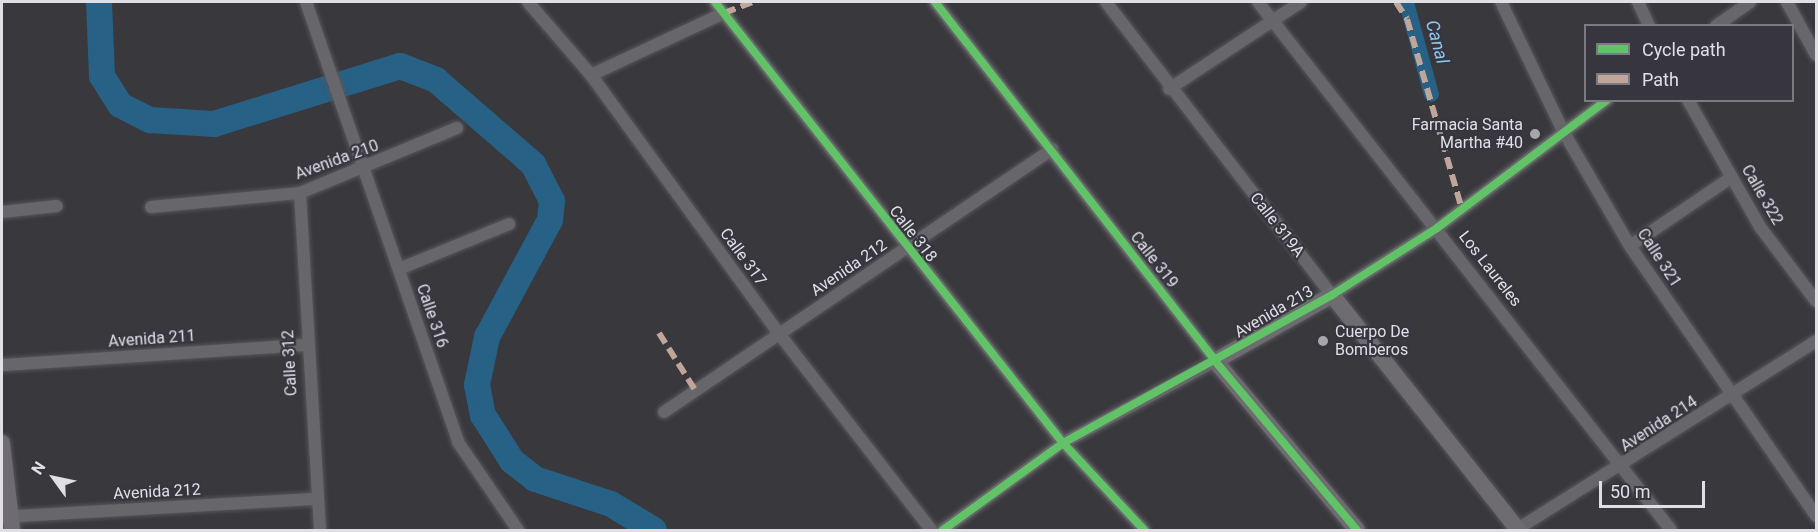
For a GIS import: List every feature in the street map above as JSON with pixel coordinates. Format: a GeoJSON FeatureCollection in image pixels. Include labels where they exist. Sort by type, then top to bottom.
{"type":"FeatureCollection","features":[{"type":"Feature","properties":{"kind":"street","name":"Calle 316"},"geometry":{"type":"LineString","coordinates":[[306,2],[328,72],[364,169],[458,442],[518,531]]}},
{"type":"Feature","properties":{"kind":"street","name":"Calle 317"},"geometry":{"type":"LineString","coordinates":[[528,2],[591,75],[780,335],[931,531]]}},
{"type":"Feature","properties":{"kind":"street","name":"Calle 318"},"geometry":{"type":"LineString","coordinates":[[715,2],[906,248],[1063,443],[1144,531]]}},
{"type":"Feature","properties":{"kind":"street","name":"Calle 319"},"geometry":{"type":"LineString","coordinates":[[935,2],[1052,149],[1215,361],[1357,531]]}},
{"type":"Feature","properties":{"kind":"street","name":"Calle 319A"},"geometry":{"type":"LineString","coordinates":[[1106,2],[1169,89],[1517,530]]}},
{"type":"Feature","properties":{"kind":"street","name":"Los Laureles"},"geometry":{"type":"LineString","coordinates":[[1258,2],[1623,466],[1671,531]]}},
{"type":"Feature","properties":{"kind":"street"},"geometry":{"type":"LineString","coordinates":[[1169,89],[1301,2]]}},
{"type":"Feature","properties":{"kind":"street","name":"Calle 321"},"geometry":{"type":"LineString","coordinates":[[1501,2],[1563,131],[1630,246],[1816,516]]}},
{"type":"Feature","properties":{"kind":"street"},"geometry":{"type":"LineString","coordinates":[[1638,2],[1648,24]]}},
{"type":"Feature","properties":{"kind":"street"},"geometry":{"type":"LineString","coordinates":[[1719,24],[1750,2]]}},
{"type":"Feature","properties":{"kind":"street"},"geometry":{"type":"LineString","coordinates":[[1788,2],[1816,55]]}},
{"type":"Feature","properties":{"kind":"street"},"geometry":{"type":"LineString","coordinates":[[591,75],[724,13]]}},
{"type":"Feature","properties":{"kind":"street","name":"Avenida 213"},"geometry":{"type":"LineString","coordinates":[[943,531],[1063,443],[1332,295],[1437,228],[1563,131],[1605,102]]}},
{"type":"Feature","properties":{"kind":"street","name":"Calle 322"},"geometry":{"type":"LineString","coordinates":[[1689,102],[1760,227],[1816,301]]}},
{"type":"Feature","properties":{"kind":"street","name":"Avenida 210"},"geometry":{"type":"LineString","coordinates":[[151,207],[300,193],[364,169],[457,128]]}},
{"type":"Feature","properties":{"kind":"street","name":"Avenida 212"},"geometry":{"type":"LineString","coordinates":[[664,412],[1052,149]]}},
{"type":"Feature","properties":{"kind":"street"},"geometry":{"type":"LineString","coordinates":[[1630,246],[1732,177]]}},
{"type":"Feature","properties":{"kind":"street","name":"Calle 312"},"geometry":{"type":"LineString","coordinates":[[300,193],[305,345],[315,499],[320,531]]}},
{"type":"Feature","properties":{"kind":"street"},"geometry":{"type":"LineString","coordinates":[[2,212],[57,206]]}},
{"type":"Feature","properties":{"kind":"street"},"geometry":{"type":"LineString","coordinates":[[399,269],[509,224]]}},
{"type":"Feature","properties":{"kind":"street","name":"Avenida 214"},"geometry":{"type":"LineString","coordinates":[[1517,530],[1623,466],[1816,341]]}},
{"type":"Feature","properties":{"kind":"street","name":"Avenida 211"},"geometry":{"type":"LineString","coordinates":[[2,364],[305,345]]}},
{"type":"Feature","properties":{"kind":"street"},"geometry":{"type":"LineString","coordinates":[[2,443],[8,522]]}},
{"type":"Feature","properties":{"kind":"street","name":"Avenida 212"},"geometry":{"type":"LineString","coordinates":[[8,522],[315,499]]}},
{"type":"Feature","properties":{"kind":"waterway"},"geometry":{"type":"LineString","coordinates":[[99,2],[102,76],[120,105],[150,120],[214,124],[400,66],[436,80],[533,164],[552,201],[550,220],[487,337],[477,385],[483,415],[512,461],[535,479],[611,504],[654,530]]}},
{"type":"Feature","properties":{"kind":"waterway","name":"Canal"},"geometry":{"type":"LineString","coordinates":[[1406,2],[1431,94]]}},
{"type":"Feature","properties":{"kind":"marked path"},"geometry":{"type":"LineString","coordinates":[[724,13],[752,2]]}},
{"type":"Feature","properties":{"kind":"marked path"},"geometry":{"type":"LineString","coordinates":[[1396,2],[1407,19],[1462,209]]}},
{"type":"Feature","properties":{"kind":"marked path"},"geometry":{"type":"LineString","coordinates":[[659,333],[697,393]]}},
{"type":"Feature","properties":{"kind":"cycle path"},"geometry":{"type":"LineString","coordinates":[[715,2],[1063,443],[1144,530]]}},
{"type":"Feature","properties":{"kind":"cycle path"},"geometry":{"type":"LineString","coordinates":[[935,2],[1215,361],[1357,530]]}},
{"type":"Feature","properties":{"kind":"cycle path"},"geometry":{"type":"LineString","coordinates":[[943,530],[1063,443],[1332,295],[1437,228],[1604,102]]}},
{"type":"Feature","properties":{"kind":"place","name":"Farmacia Santa Martha #40"},"geometry":{"type":"Point","coordinates":[1535,134]}},
{"type":"Feature","properties":{"kind":"place","name":"Cuerpo De Bomberos"},"geometry":{"type":"Point","coordinates":[1323,341]}}]}
